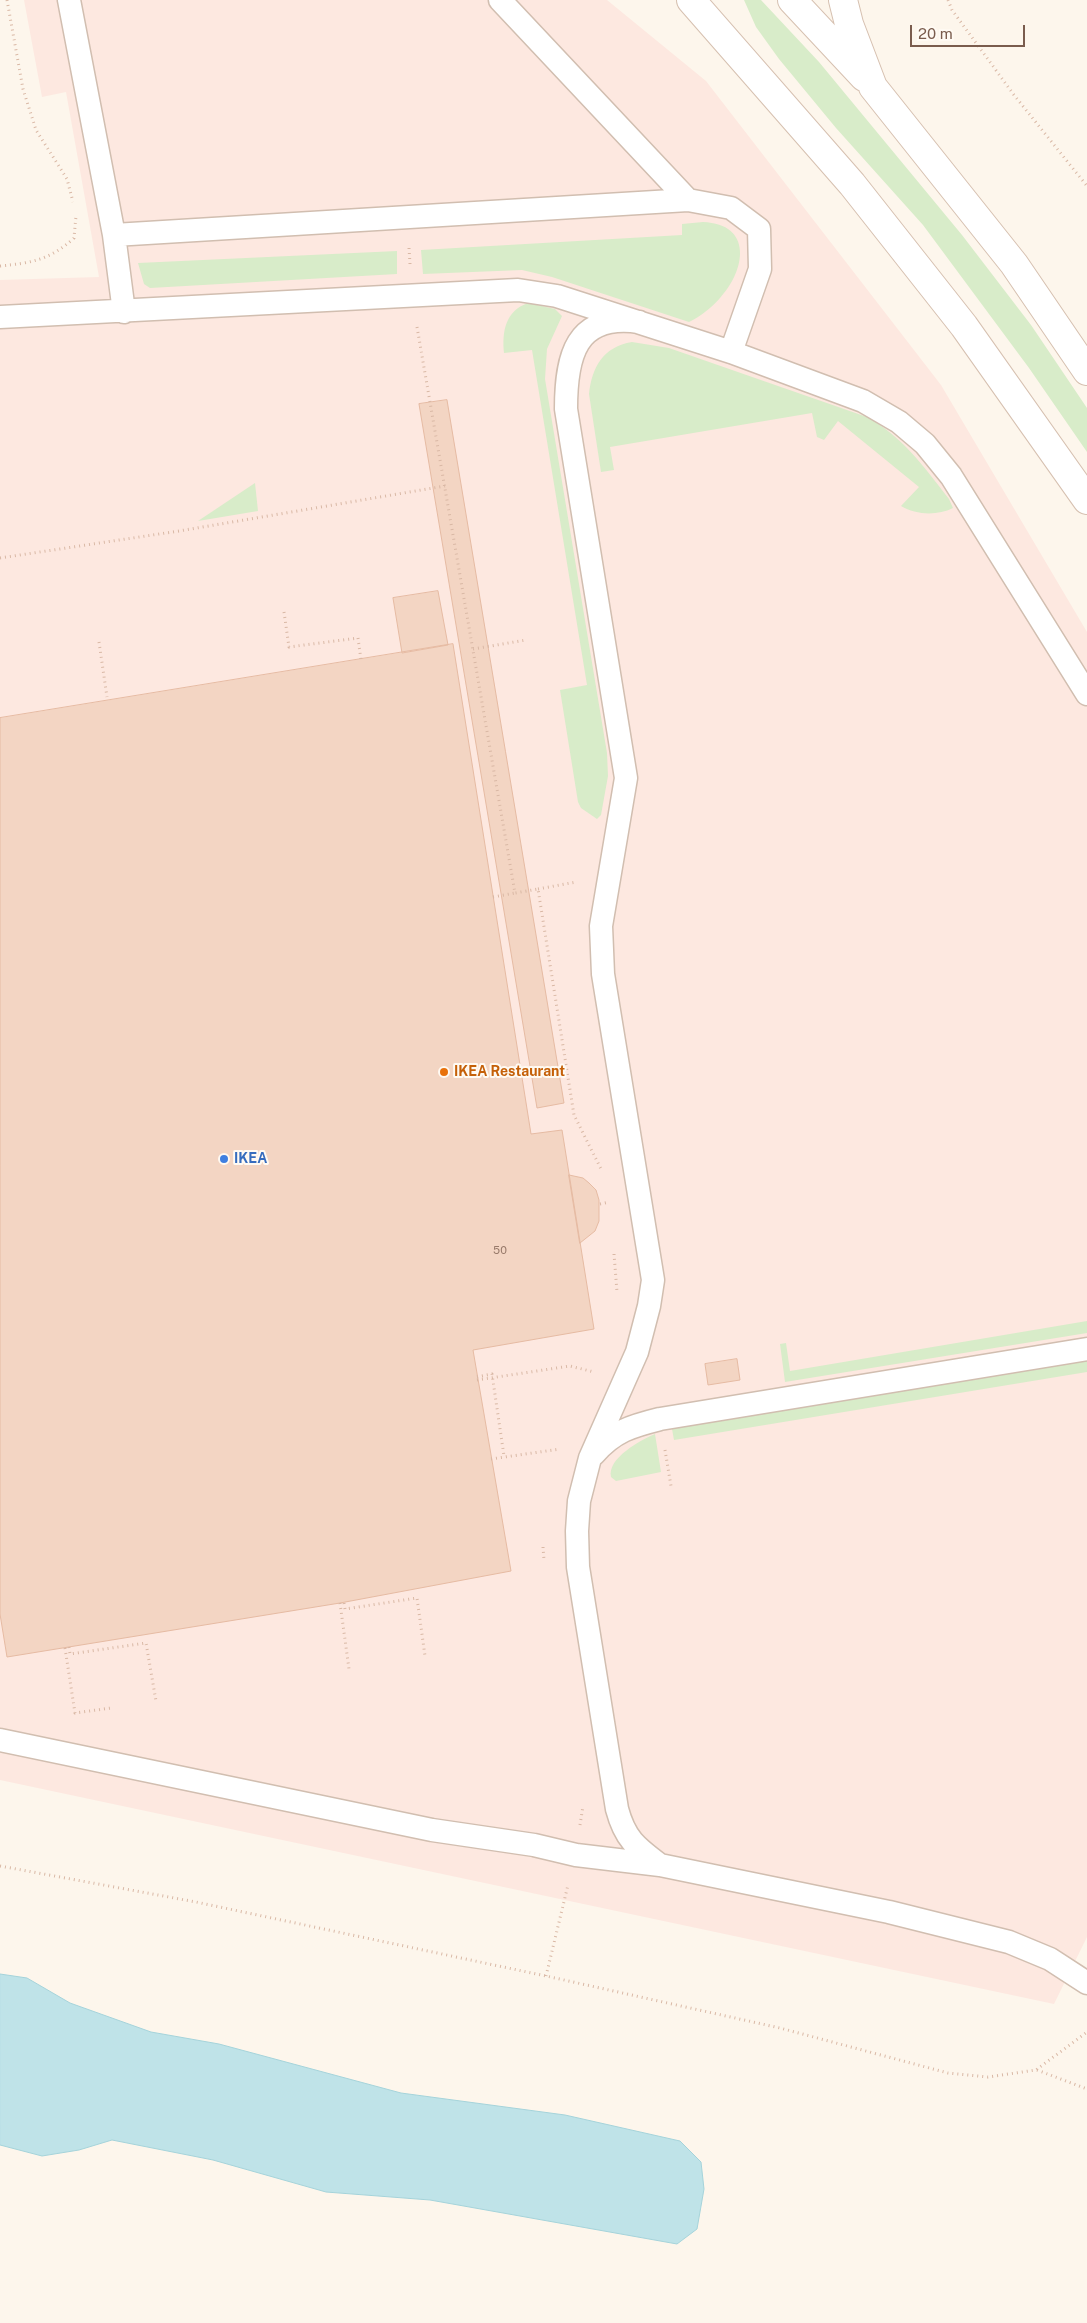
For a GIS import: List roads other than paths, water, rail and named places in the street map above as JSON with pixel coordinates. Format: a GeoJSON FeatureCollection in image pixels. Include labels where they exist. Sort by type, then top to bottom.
{"type":"FeatureCollection","features":[{"type":"Feature","properties":{"kind":"main road"},"geometry":{"type":"LineString","coordinates":[[691,0],[852,184],[964,326],[1087,500]]}},
{"type":"Feature","properties":{"kind":"main road"},"geometry":{"type":"LineString","coordinates":[[792,0],[873,87],[1014,264],[1087,371]]}},
{"type":"Feature","properties":{"kind":"main road"},"geometry":{"type":"LineString","coordinates":[[843,0],[849,24],[873,87]]}},
{"type":"Feature","properties":{"kind":"lane"},"geometry":{"type":"LineString","coordinates":[[69,0],[114,235],[124,312]]}},
{"type":"Feature","properties":{"kind":"lane"},"geometry":{"type":"LineString","coordinates":[[500,0],[688,200]]}},
{"type":"Feature","properties":{"kind":"lane"},"geometry":{"type":"LineString","coordinates":[[114,235],[688,200],[732,208],[759,229],[760,269],[730,352]]}},
{"type":"Feature","properties":{"kind":"lane"},"geometry":{"type":"LineString","coordinates":[[0,317],[124,312],[470,292],[539,292],[557,296],[730,352],[863,401],[899,422],[925,444],[956,484],[1087,694]]}},
{"type":"Feature","properties":{"kind":"lane"},"geometry":{"type":"LineString","coordinates":[[639,322],[619,320],[603,322],[587,333],[573,352],[566,377],[566,409],[626,778],[601,926],[603,974],[653,1280],[649,1306],[637,1352],[590,1458],[579,1501],[577,1531],[578,1567],[617,1809],[622,1828],[634,1845],[660,1865]]}},
{"type":"Feature","properties":{"kind":"lane"},"geometry":{"type":"LineString","coordinates":[[590,1458],[604,1442],[627,1427],[660,1419],[1087,1349]]}},
{"type":"Feature","properties":{"kind":"lane"},"geometry":{"type":"LineString","coordinates":[[0,1740],[432,1830],[534,1845],[576,1855],[660,1865],[888,1912],[1009,1942],[1050,1959],[1087,1983]]}},
{"type":"Feature","properties":{"kind":"water"},"geometry":{"type":"Polygon","coordinates":[[[0,1974],[27,1978],[70,2003],[151,2032],[219,2044],[401,2093],[565,2115],[680,2141],[701,2162],[704,2189],[697,2229],[677,2244],[430,2200],[326,2192],[213,2160],[112,2140],[79,2150],[42,2156],[0,2145],[0,1974]]]}},
{"type":"Feature","properties":{"kind":"place","name":"IKEA Restaurant"},"geometry":{"type":"Point","coordinates":[444,1072]}},
{"type":"Feature","properties":{"kind":"place","name":"IKEA"},"geometry":{"type":"Point","coordinates":[224,1159]}}]}
